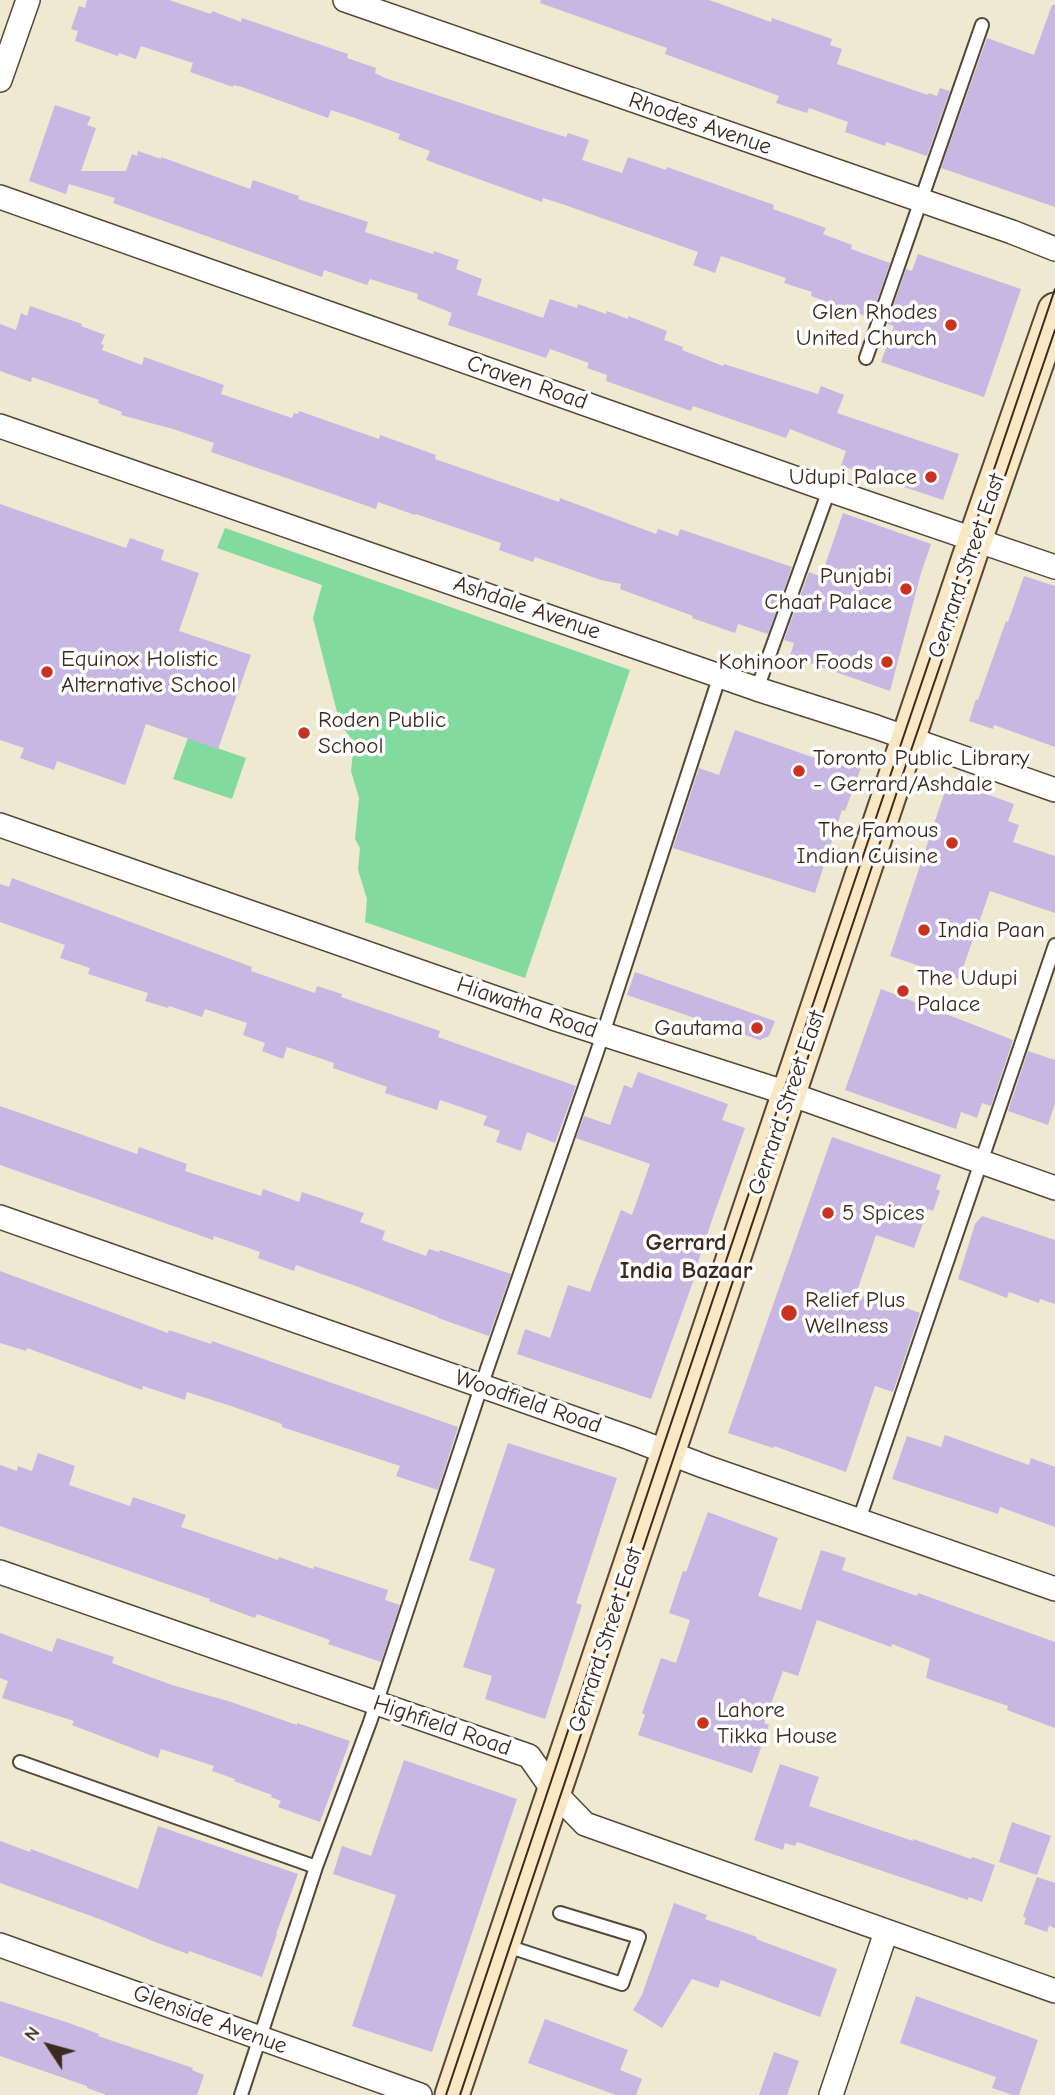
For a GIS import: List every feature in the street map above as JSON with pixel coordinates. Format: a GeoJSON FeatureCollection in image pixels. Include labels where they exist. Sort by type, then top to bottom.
{"type":"FeatureCollection","features":[{"type":"Feature","properties":{"kind":"main road","name":"Gerrard Street East"},"geometry":{"type":"LineString","coordinates":[[452,2095],[975,540],[1055,310]]}},
{"type":"Feature","properties":{"kind":"street"},"geometry":{"type":"LineString","coordinates":[[0,80],[27,0]]}},
{"type":"Feature","properties":{"kind":"street","name":"Rhodes Avenue"},"geometry":{"type":"LineString","coordinates":[[345,0],[1055,249]]}},
{"type":"Feature","properties":{"kind":"street","name":"Craven Road"},"geometry":{"type":"LineString","coordinates":[[0,197],[1055,568]]}},
{"type":"Feature","properties":{"kind":"street","name":"Ashdale Avenue"},"geometry":{"type":"LineString","coordinates":[[0,426],[1055,790]]}},
{"type":"Feature","properties":{"kind":"street","name":"Hiawatha Road"},"geometry":{"type":"LineString","coordinates":[[0,825],[630,1044],[790,1094],[1055,1188]]}},
{"type":"Feature","properties":{"kind":"street","name":"Woodfield Road"},"geometry":{"type":"LineString","coordinates":[[0,1217],[1055,1590]]}},
{"type":"Feature","properties":{"kind":"street","name":"Highfield Road"},"geometry":{"type":"LineString","coordinates":[[0,1572],[529,1756],[555,1793],[585,1824],[1055,1991]]}},
{"type":"Feature","properties":{"kind":"street"},"geometry":{"type":"LineString","coordinates":[[831,2095],[886,1932]]}},
{"type":"Feature","properties":{"kind":"street","name":"Glenside Avenue"},"geometry":{"type":"LineString","coordinates":[[0,1945],[419,2095]]}},
{"type":"Feature","properties":{"kind":"lane"},"geometry":{"type":"LineString","coordinates":[[866,358],[982,25]]}},
{"type":"Feature","properties":{"kind":"lane"},"geometry":{"type":"LineString","coordinates":[[757,688],[829,490]]}},
{"type":"Feature","properties":{"kind":"lane"},"geometry":{"type":"LineString","coordinates":[[241,2095],[316,1867],[377,1704],[603,1033],[720,675]]}},
{"type":"Feature","properties":{"kind":"lane"},"geometry":{"type":"LineString","coordinates":[[859,1520],[1055,946]]}},
{"type":"Feature","properties":{"kind":"lane"},"geometry":{"type":"LineString","coordinates":[[20,1762],[316,1867]]}},
{"type":"Feature","properties":{"kind":"lane"},"geometry":{"type":"LineString","coordinates":[[503,1945],[622,1984],[639,1937],[560,1913]]}},
{"type":"Feature","properties":{"kind":"green space"},"geometry":{"type":"Polygon","coordinates":[[[225,528],[630,670],[525,978],[365,922],[367,899],[358,870],[360,848],[355,839],[359,798],[351,771],[354,742],[340,724],[313,618],[322,585],[217,548],[225,528]]]}},
{"type":"Feature","properties":{"kind":"green space"},"geometry":{"type":"Polygon","coordinates":[[[188,738],[246,758],[232,799],[173,779],[188,738]]]}},
{"type":"Feature","properties":{"kind":"building"},"geometry":{"type":"Polygon","coordinates":[[[87,0],[169,0],[241,22],[242,18],[348,54],[347,58],[376,68],[375,73],[385,78],[566,137],[568,133],[589,140],[582,160],[622,173],[628,157],[666,170],[667,167],[774,205],[773,209],[826,228],[823,234],[852,245],[851,249],[890,263],[871,318],[811,296],[812,292],[784,283],[786,278],[721,256],[715,273],[693,265],[698,252],[562,204],[543,198],[542,202],[426,160],[430,151],[398,139],[400,134],[352,117],[331,110],[328,118],[242,87],[233,87],[190,72],[193,63],[141,46],[136,59],[119,53],[118,56],[75,41],[78,31],[71,29],[79,6],[85,8],[87,0]]]}},
{"type":"Feature","properties":{"kind":"building"},"geometry":{"type":"Polygon","coordinates":[[[541,0],[709,0],[771,22],[772,18],[832,39],[830,45],[842,49],[837,64],[928,95],[937,96],[940,88],[950,91],[927,156],[886,142],[885,146],[845,132],[848,122],[809,108],[807,113],[776,103],[779,96],[665,54],[667,48],[540,3],[541,0]]]}},
{"type":"Feature","properties":{"kind":"building"},"geometry":{"type":"Polygon","coordinates":[[[1052,5],[1055,5],[1055,207],[941,168],[987,38],[1034,55],[1052,5]]]}},
{"type":"Feature","properties":{"kind":"building"},"geometry":{"type":"Polygon","coordinates":[[[55,105],[91,117],[87,125],[96,128],[81,171],[126,171],[132,154],[137,156],[138,151],[250,189],[253,180],[299,196],[298,199],[368,222],[365,232],[459,260],[456,269],[482,279],[477,295],[543,318],[550,299],[577,308],[578,304],[606,314],[607,311],[628,319],[628,316],[667,331],[664,340],[683,347],[682,350],[723,366],[724,364],[818,394],[821,386],[844,395],[837,413],[959,454],[943,500],[841,466],[846,451],[790,429],[786,438],[693,406],[691,411],[606,381],[607,375],[587,368],[589,363],[550,349],[546,358],[448,325],[452,313],[417,299],[418,294],[370,279],[367,285],[324,270],[322,277],[113,203],[115,198],[69,184],[66,194],[29,181],[55,105]]]}},
{"type":"Feature","properties":{"kind":"building","name":"Glen Rhodes United Church"},"geometry":{"type":"Polygon","coordinates":[[[918,254],[1021,289],[984,397],[881,362],[894,326],[887,324],[906,269],[912,271],[918,254]]]}},
{"type":"Feature","properties":{"kind":"building"},"geometry":{"type":"Polygon","coordinates":[[[30,306],[105,335],[101,344],[104,345],[102,350],[142,365],[144,357],[224,385],[221,394],[292,418],[294,413],[298,414],[299,411],[379,439],[380,435],[436,455],[435,459],[559,502],[560,498],[656,534],[658,529],[678,536],[680,529],[792,567],[768,634],[738,624],[735,633],[620,589],[621,584],[601,580],[535,557],[533,562],[499,550],[501,543],[378,502],[376,509],[211,452],[214,443],[121,415],[122,412],[98,403],[99,400],[32,377],[31,382],[0,371],[0,324],[16,330],[21,313],[27,316],[30,306]]]}},
{"type":"Feature","properties":{"kind":"building"},"geometry":{"type":"Polygon","coordinates":[[[0,504],[126,548],[130,538],[164,550],[161,560],[199,573],[179,631],[251,655],[218,749],[146,724],[125,785],[57,761],[54,770],[20,758],[24,748],[0,740],[0,504]]]}},
{"type":"Feature","properties":{"kind":"building"},"geometry":{"type":"Polygon","coordinates":[[[843,513],[931,544],[890,691],[790,656],[794,643],[784,640],[809,572],[821,577],[843,513]]]}},
{"type":"Feature","properties":{"kind":"building"},"geometry":{"type":"Polygon","coordinates":[[[1024,576],[1055,586],[1055,747],[994,725],[993,729],[969,721],[1024,576]]]}},
{"type":"Feature","properties":{"kind":"building"},"geometry":{"type":"Polygon","coordinates":[[[735,730],[832,764],[835,755],[862,765],[845,811],[842,810],[815,893],[673,848],[699,768],[719,775],[735,730]]]}},
{"type":"Feature","properties":{"kind":"building"},"geometry":{"type":"Polygon","coordinates":[[[958,784],[1014,804],[1008,821],[1019,825],[1013,842],[1055,856],[1055,913],[990,891],[959,979],[890,956],[946,788],[958,784]]]}},
{"type":"Feature","properties":{"kind":"building"},"geometry":{"type":"Polygon","coordinates":[[[12,878],[252,967],[251,971],[315,993],[317,986],[342,994],[341,997],[440,1031],[438,1037],[576,1086],[555,1143],[527,1132],[521,1151],[496,1142],[500,1131],[483,1125],[487,1116],[440,1100],[437,1110],[385,1093],[387,1087],[333,1068],[334,1063],[287,1047],[283,1059],[262,1051],[265,1043],[243,1035],[247,1023],[205,1009],[202,1017],[145,1001],[148,993],[88,974],[90,968],[60,958],[65,945],[0,922],[0,884],[9,887],[12,878]]]}},
{"type":"Feature","properties":{"kind":"building"},"geometry":{"type":"Polygon","coordinates":[[[635,972],[775,1021],[769,1036],[760,1040],[627,995],[635,972]]]}},
{"type":"Feature","properties":{"kind":"building"},"geometry":{"type":"Polygon","coordinates":[[[881,989],[1013,1040],[991,1106],[982,1103],[977,1118],[961,1112],[956,1129],[845,1090],[881,989]]]}},
{"type":"Feature","properties":{"kind":"building"},"geometry":{"type":"Polygon","coordinates":[[[1028,1051],[1055,1060],[1055,1103],[1048,1125],[1008,1111],[1028,1051]]]}},
{"type":"Feature","properties":{"kind":"building"},"geometry":{"type":"Polygon","coordinates":[[[638,1072],[728,1104],[722,1120],[745,1128],[651,1399],[517,1354],[525,1329],[550,1338],[568,1285],[590,1292],[621,1210],[632,1215],[650,1164],[576,1138],[584,1116],[610,1125],[624,1085],[632,1088],[638,1072]]]}},
{"type":"Feature","properties":{"kind":"building"},"geometry":{"type":"Polygon","coordinates":[[[0,1106],[137,1154],[139,1147],[187,1164],[185,1171],[261,1196],[263,1189],[299,1202],[302,1192],[364,1213],[360,1222],[385,1231],[382,1240],[426,1256],[429,1249],[440,1250],[511,1274],[489,1336],[296,1265],[294,1271],[258,1258],[260,1252],[214,1236],[213,1240],[0,1165],[0,1106]]]}},
{"type":"Feature","properties":{"kind":"building"},"geometry":{"type":"Polygon","coordinates":[[[832,1137],[941,1175],[936,1189],[940,1191],[933,1211],[928,1209],[914,1248],[876,1235],[856,1294],[900,1310],[901,1306],[920,1313],[893,1392],[875,1386],[846,1472],[728,1433],[832,1137]]]}},
{"type":"Feature","properties":{"kind":"building"},"geometry":{"type":"Polygon","coordinates":[[[982,1216],[1055,1240],[1055,1304],[1040,1299],[1039,1303],[1009,1292],[1007,1298],[958,1279],[975,1224],[982,1216]]]}},
{"type":"Feature","properties":{"kind":"building"},"geometry":{"type":"Polygon","coordinates":[[[0,1271],[168,1333],[169,1330],[211,1344],[212,1341],[458,1427],[438,1490],[396,1476],[400,1466],[282,1427],[282,1424],[231,1406],[187,1392],[185,1400],[143,1386],[142,1390],[27,1348],[26,1351],[0,1343],[0,1271]]]}},
{"type":"Feature","properties":{"kind":"building"},"geometry":{"type":"Polygon","coordinates":[[[945,1435],[1029,1465],[1031,1458],[1055,1467],[1055,1527],[1000,1507],[998,1514],[892,1479],[907,1436],[941,1447],[945,1435]]]}},
{"type":"Feature","properties":{"kind":"building"},"geometry":{"type":"Polygon","coordinates":[[[508,1443],[617,1478],[576,1603],[582,1605],[545,1719],[485,1699],[492,1676],[463,1667],[495,1569],[469,1560],[508,1443]]]}},
{"type":"Feature","properties":{"kind":"building"},"geometry":{"type":"Polygon","coordinates":[[[38,1453],[75,1466],[69,1485],[130,1506],[133,1497],[186,1515],[181,1527],[278,1560],[279,1557],[313,1569],[314,1566],[388,1590],[385,1600],[400,1605],[381,1662],[328,1644],[330,1640],[257,1614],[255,1618],[209,1601],[210,1599],[0,1526],[0,1465],[17,1471],[18,1466],[32,1471],[38,1453]]]}},
{"type":"Feature","properties":{"kind":"building"},"geometry":{"type":"Polygon","coordinates":[[[708,1512],[778,1538],[758,1596],[801,1610],[821,1550],[846,1558],[842,1570],[917,1596],[918,1593],[1055,1642],[1055,1728],[1007,1710],[1008,1706],[926,1678],[930,1659],[817,1620],[798,1676],[783,1671],[764,1723],[769,1725],[752,1773],[638,1735],[645,1715],[642,1713],[661,1658],[676,1663],[690,1620],[669,1613],[708,1512]]]}},
{"type":"Feature","properties":{"kind":"building"},"geometry":{"type":"Polygon","coordinates":[[[0,1633],[52,1652],[57,1638],[114,1657],[112,1663],[172,1685],[350,1741],[320,1822],[278,1807],[281,1801],[271,1797],[272,1795],[212,1771],[214,1766],[161,1749],[158,1758],[72,1725],[74,1721],[2,1698],[8,1681],[0,1678],[0,1633]]]}},
{"type":"Feature","properties":{"kind":"building"},"geometry":{"type":"Polygon","coordinates":[[[404,1760],[517,1799],[432,2052],[352,2026],[396,1895],[333,1874],[342,1846],[371,1856],[404,1760]]]}},
{"type":"Feature","properties":{"kind":"building"},"geometry":{"type":"Polygon","coordinates":[[[780,1764],[819,1777],[809,1806],[995,1865],[982,1902],[969,1897],[968,1900],[797,1842],[795,1846],[785,1843],[783,1850],[754,1840],[780,1764]]]}},
{"type":"Feature","properties":{"kind":"building"},"geometry":{"type":"Polygon","coordinates":[[[1012,1822],[1051,1836],[1037,1875],[999,1862],[1012,1822]]]}},
{"type":"Feature","properties":{"kind":"building"},"geometry":{"type":"Polygon","coordinates":[[[158,1826],[298,1874],[262,1977],[189,1951],[188,1954],[0,1883],[0,1841],[30,1852],[31,1849],[138,1889],[158,1826]]]}},
{"type":"Feature","properties":{"kind":"building"},"geometry":{"type":"Polygon","coordinates":[[[1037,1877],[1055,1883],[1055,1928],[1049,1926],[1047,1932],[1024,1924],[1026,1918],[1023,1916],[1037,1877]]]}},
{"type":"Feature","properties":{"kind":"building"},"geometry":{"type":"Polygon","coordinates":[[[674,1903],[707,1915],[705,1919],[837,1969],[820,2017],[721,1980],[718,1988],[692,1979],[662,2028],[633,2010],[642,1995],[674,1903]]]}},
{"type":"Feature","properties":{"kind":"building"},"geometry":{"type":"Polygon","coordinates":[[[916,1996],[1038,2040],[1019,2095],[992,2088],[996,2077],[900,2043],[916,1996]]]}},
{"type":"Feature","properties":{"kind":"building"},"geometry":{"type":"Polygon","coordinates":[[[0,2001],[193,2068],[192,2070],[204,2075],[197,2095],[107,2095],[0,2056],[0,2001]]]}},
{"type":"Feature","properties":{"kind":"building"},"geometry":{"type":"Polygon","coordinates":[[[545,2019],[628,2050],[620,2070],[642,2079],[636,2095],[616,2095],[528,2063],[545,2019]]]}},
{"type":"Feature","properties":{"kind":"building"},"geometry":{"type":"Polygon","coordinates":[[[774,2052],[799,2061],[787,2095],[759,2095],[774,2052]]]}},
{"type":"Feature","properties":{"kind":"tram line"},"geometry":{"type":"LineString","coordinates":[[446,2095],[1055,289]]}},
{"type":"Feature","properties":{"kind":"tram line"},"geometry":{"type":"LineString","coordinates":[[460,2095],[905,768],[1055,330]]}},
{"type":"Feature","properties":{"kind":"place","name":"Glen Rhodes United Church"},"geometry":{"type":"Point","coordinates":[951,325]}},
{"type":"Feature","properties":{"kind":"place","name":"Udupi Palace"},"geometry":{"type":"Point","coordinates":[931,477]}},
{"type":"Feature","properties":{"kind":"place","name":"Punjabi Chaat Palace"},"geometry":{"type":"Point","coordinates":[906,589]}},
{"type":"Feature","properties":{"kind":"place","name":"Kohinoor Foods"},"geometry":{"type":"Point","coordinates":[887,662]}},
{"type":"Feature","properties":{"kind":"place","name":"Equinox Holistic Alternative School"},"geometry":{"type":"Point","coordinates":[47,672]}},
{"type":"Feature","properties":{"kind":"place","name":"Roden Public School"},"geometry":{"type":"Point","coordinates":[304,733]}},
{"type":"Feature","properties":{"kind":"place","name":"Toronto Public Library - Gerrard/Ashdale"},"geometry":{"type":"Point","coordinates":[799,771]}},
{"type":"Feature","properties":{"kind":"place","name":"The Famous Indian Cuisine"},"geometry":{"type":"Point","coordinates":[952,843]}},
{"type":"Feature","properties":{"kind":"place","name":"India Paan"},"geometry":{"type":"Point","coordinates":[924,930]}},
{"type":"Feature","properties":{"kind":"place","name":"The Udupi Palace"},"geometry":{"type":"Point","coordinates":[903,991]}},
{"type":"Feature","properties":{"kind":"place","name":"Gautama"},"geometry":{"type":"Point","coordinates":[757,1028]}},
{"type":"Feature","properties":{"kind":"place","name":"5 Spices"},"geometry":{"type":"Point","coordinates":[828,1213]}},
{"type":"Feature","properties":{"kind":"place","name":"Relief Plus Wellness"},"geometry":{"type":"Point","coordinates":[789,1313]}},
{"type":"Feature","properties":{"kind":"place","name":"Lahore Tikka House"},"geometry":{"type":"Point","coordinates":[703,1723]}},
{"type":"Feature","properties":{"kind":"district","name":"Gerrard India Bazaar"},"geometry":{"type":"Point","coordinates":[686,1257]}}]}
